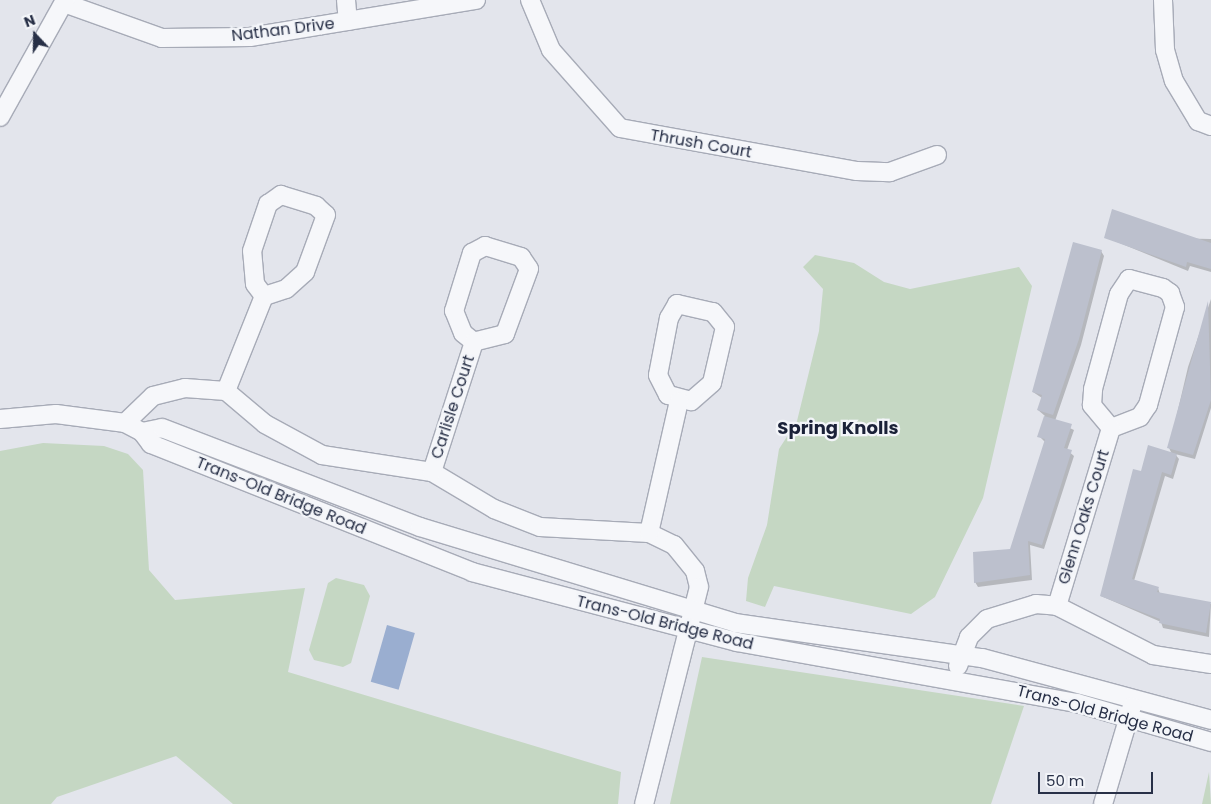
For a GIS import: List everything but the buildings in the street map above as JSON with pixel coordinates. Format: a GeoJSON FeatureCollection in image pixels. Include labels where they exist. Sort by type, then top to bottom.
{"type":"FeatureCollection","features":[{"type":"Feature","properties":{"kind":"street"},"geometry":{"type":"LineString","coordinates":[[346,0],[348,21]]}},
{"type":"Feature","properties":{"kind":"street","name":"Nathan Drive"},"geometry":{"type":"LineString","coordinates":[[65,1],[162,38],[250,37],[476,0]]}},
{"type":"Feature","properties":{"kind":"street","name":"Thrush Court"},"geometry":{"type":"LineString","coordinates":[[530,0],[551,50],[620,128],[857,171],[890,172],[937,156]]}},
{"type":"Feature","properties":{"kind":"street"},"geometry":{"type":"LineString","coordinates":[[1163,0],[1165,50],[1174,81],[1198,121],[1211,126]]}},
{"type":"Feature","properties":{"kind":"street"},"geometry":{"type":"LineString","coordinates":[[0,117],[65,1]]}},
{"type":"Feature","properties":{"kind":"street"},"geometry":{"type":"LineString","coordinates":[[281,195],[322,210],[324,224],[305,272],[286,289],[264,296],[255,284],[252,252],[268,204],[281,195]]}},
{"type":"Feature","properties":{"kind":"street","name":"Carlisle Court"},"geometry":{"type":"LineString","coordinates":[[485,246],[521,258],[529,269],[510,327],[496,338],[474,342],[463,333],[454,312],[472,253],[485,246]]}},
{"type":"Feature","properties":{"kind":"street","name":"Glenn Oaks Court"},"geometry":{"type":"LineString","coordinates":[[1136,279],[1170,293],[1175,307],[1148,405],[1140,417],[1112,428],[1092,406],[1093,389],[1123,284],[1136,279]]}},
{"type":"Feature","properties":{"kind":"street"},"geometry":{"type":"LineString","coordinates":[[125,424],[153,396],[185,388],[226,391],[264,296]]}},
{"type":"Feature","properties":{"kind":"street"},"geometry":{"type":"LineString","coordinates":[[685,304],[713,312],[725,327],[712,383],[704,394],[679,401],[668,395],[658,375],[672,309],[685,304]]}},
{"type":"Feature","properties":{"kind":"street","name":"Carlisle Court"},"geometry":{"type":"LineString","coordinates":[[432,472],[474,342]]}},
{"type":"Feature","properties":{"kind":"street","name":"Carlisle Court"},"geometry":{"type":"LineString","coordinates":[[226,391],[265,424],[322,455],[432,472],[494,509],[540,527],[649,533],[674,545],[695,571],[699,587],[687,628],[644,804]]}},
{"type":"Feature","properties":{"kind":"street"},"geometry":{"type":"LineString","coordinates":[[649,533],[679,401]]}},
{"type":"Feature","properties":{"kind":"street","name":"Trans-Old Bridge Road"},"geometry":{"type":"LineString","coordinates":[[0,418],[56,414],[125,424],[142,432],[151,444],[472,572],[687,628],[796,653],[955,678],[1128,717],[1211,742]]}},
{"type":"Feature","properties":{"kind":"street","name":"Trans-Old Bridge Road"},"geometry":{"type":"LineString","coordinates":[[142,432],[162,428],[420,527],[528,564],[693,609],[735,623],[960,655],[1135,698],[1211,720]]}},
{"type":"Feature","properties":{"kind":"street","name":"Glenn Oaks Court"},"geometry":{"type":"LineString","coordinates":[[1056,606],[1112,428]]}},
{"type":"Feature","properties":{"kind":"street","name":"Glenn Oaks Court"},"geometry":{"type":"LineString","coordinates":[[955,678],[960,655],[969,637],[987,618],[1018,607],[1056,606],[1144,652],[1211,664]]}},
{"type":"Feature","properties":{"kind":"street"},"geometry":{"type":"LineString","coordinates":[[1103,804],[1135,698]]}},
{"type":"Feature","properties":{"kind":"green space"},"geometry":{"type":"Polygon","coordinates":[[[815,255],[854,263],[884,282],[910,289],[1019,267],[1032,286],[983,498],[935,597],[911,614],[774,586],[765,607],[746,601],[748,578],[767,525],[779,449],[797,421],[819,331],[823,289],[803,267],[815,255]]]}},
{"type":"Feature","properties":{"kind":"green space"},"geometry":{"type":"Polygon","coordinates":[[[43,443],[104,446],[128,454],[143,470],[149,570],[175,600],[305,588],[288,672],[621,772],[618,804],[233,804],[176,756],[57,797],[51,804],[0,804],[0,451],[43,443]]]}},
{"type":"Feature","properties":{"kind":"green space"},"geometry":{"type":"Polygon","coordinates":[[[336,578],[364,585],[370,596],[351,663],[343,667],[314,660],[309,650],[328,583],[336,578]]]}},
{"type":"Feature","properties":{"kind":"green space"},"geometry":{"type":"Polygon","coordinates":[[[702,657],[1024,706],[991,804],[670,804],[702,657]]]}},
{"type":"Feature","properties":{"kind":"green space"},"geometry":{"type":"Polygon","coordinates":[[[1209,772],[1211,804],[1202,804],[1209,772]]]}},
{"type":"Feature","properties":{"kind":"water"},"geometry":{"type":"Polygon","coordinates":[[[387,625],[415,633],[399,690],[371,682],[387,625]]]}},
{"type":"Feature","properties":{"kind":"district","name":"Spring Knolls"},"geometry":{"type":"Point","coordinates":[838,428]}}]}
